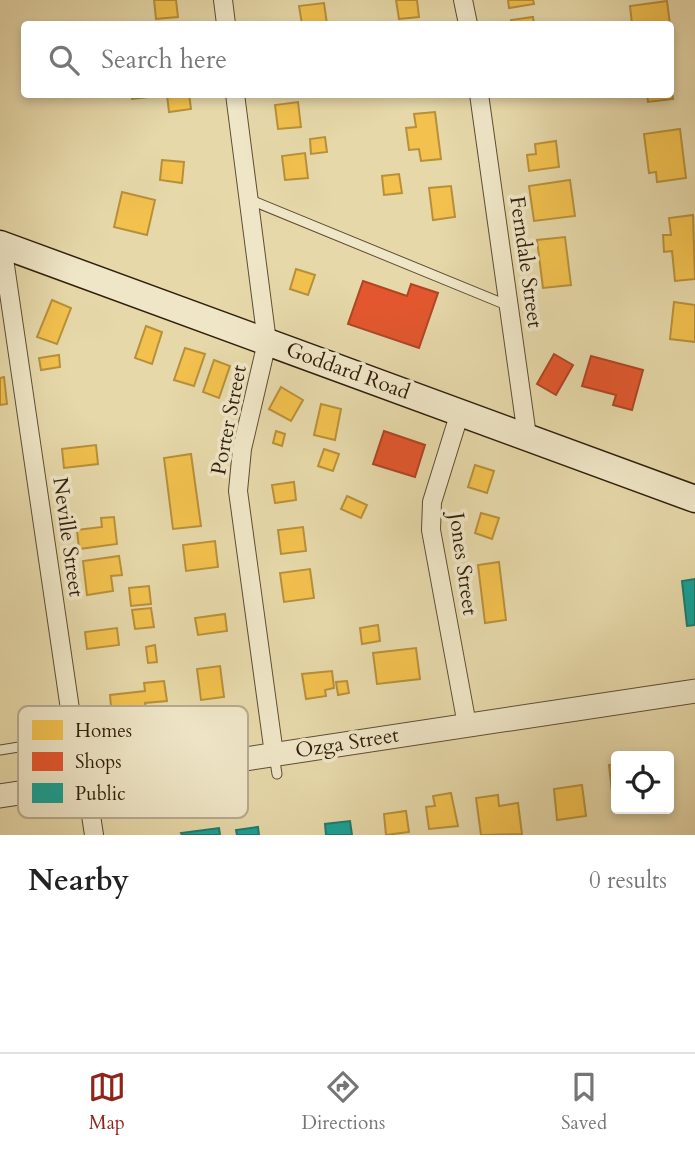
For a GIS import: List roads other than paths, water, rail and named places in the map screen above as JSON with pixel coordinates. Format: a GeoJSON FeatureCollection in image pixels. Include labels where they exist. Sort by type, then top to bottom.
{"type":"FeatureCollection","features":[{"type":"Feature","properties":{"kind":"main road","name":"Goddard Road"},"geometry":{"type":"LineString","coordinates":[[1,244],[695,499]]}},
{"type":"Feature","properties":{"kind":"street"},"geometry":{"type":"LineString","coordinates":[[223,0],[226,21]]}},
{"type":"Feature","properties":{"kind":"street"},"geometry":{"type":"LineString","coordinates":[[463,0],[467,21]]}},
{"type":"Feature","properties":{"kind":"street","name":"Porter Street"},"geometry":{"type":"LineString","coordinates":[[235,98],[267,342],[242,449],[238,491],[275,764]]}},
{"type":"Feature","properties":{"kind":"street","name":"Ferndale Street"},"geometry":{"type":"LineString","coordinates":[[480,98],[527,436]]}},
{"type":"Feature","properties":{"kind":"street","name":"Neville Street"},"geometry":{"type":"LineString","coordinates":[[1,244],[9,346],[70,706]]}},
{"type":"Feature","properties":{"kind":"street","name":"Jones Street"},"geometry":{"type":"LineString","coordinates":[[460,412],[432,502],[431,530],[467,725]]}},
{"type":"Feature","properties":{"kind":"street","name":"Ozga Street"},"geometry":{"type":"LineString","coordinates":[[248,767],[275,764],[467,725],[695,691]]}},
{"type":"Feature","properties":{"kind":"street","name":"Ozga Street"},"geometry":{"type":"LineString","coordinates":[[0,796],[18,793]]}},
{"type":"Feature","properties":{"kind":"lane"},"geometry":{"type":"LineString","coordinates":[[248,199],[509,306]]}},
{"type":"Feature","properties":{"kind":"lane"},"geometry":{"type":"LineString","coordinates":[[0,750],[18,747]]}}]}
